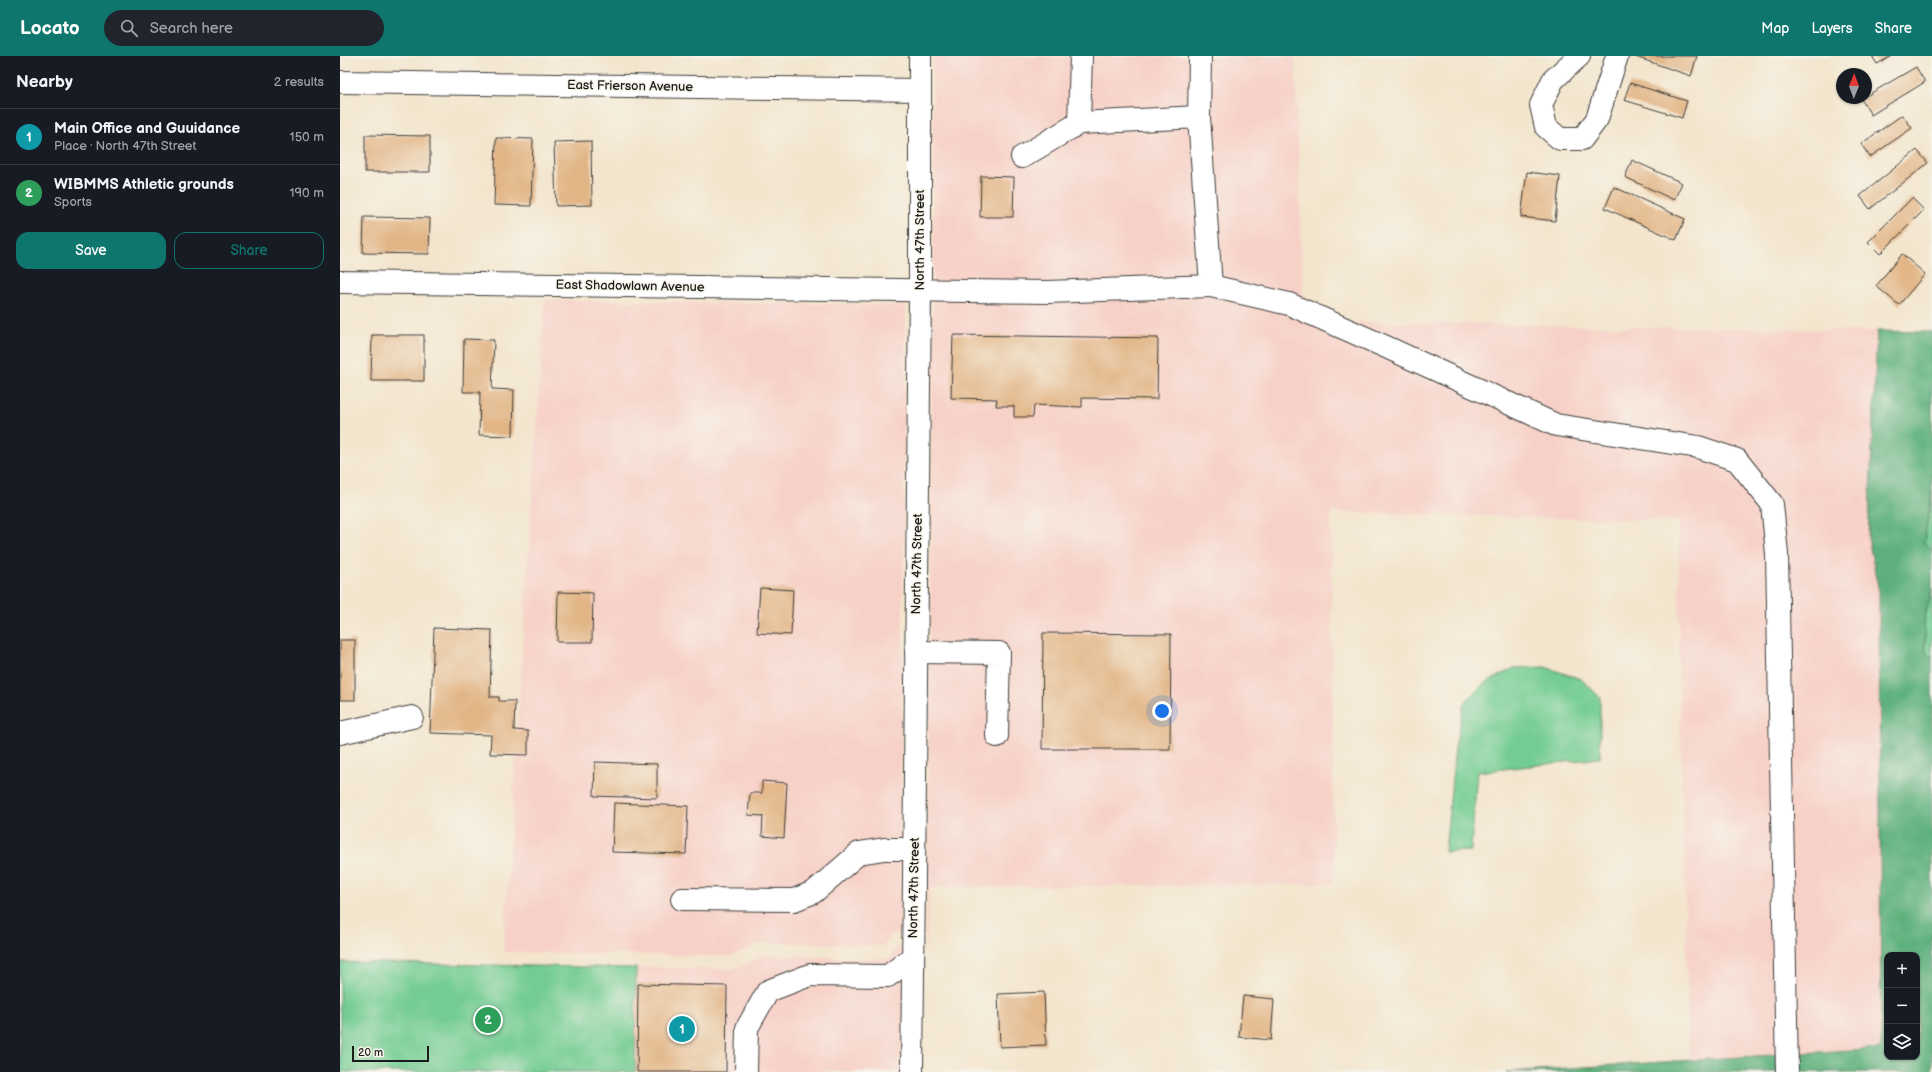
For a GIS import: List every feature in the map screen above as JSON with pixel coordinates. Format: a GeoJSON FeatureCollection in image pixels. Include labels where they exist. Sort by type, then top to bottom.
{"type":"FeatureCollection","features":[{"type":"Feature","properties":{"kind":"street","name":"North 47th Street"},"geometry":{"type":"LineString","coordinates":[[912,1072],[920,290],[920,56]]}},
{"type":"Feature","properties":{"kind":"street"},"geometry":{"type":"LineString","coordinates":[[1079,123],[1081,56]]}},
{"type":"Feature","properties":{"kind":"street"},"geometry":{"type":"LineString","coordinates":[[1200,56],[1199,117],[1211,286]]}},
{"type":"Feature","properties":{"kind":"street"},"geometry":{"type":"LineString","coordinates":[[1579,56],[1553,80],[1541,105],[1546,127],[1560,139],[1582,139],[1598,119],[1618,56]]}},
{"type":"Feature","properties":{"kind":"street","name":"East Frierson Avenue"},"geometry":{"type":"LineString","coordinates":[[340,82],[920,90]]}},
{"type":"Feature","properties":{"kind":"street"},"geometry":{"type":"LineString","coordinates":[[1022,158],[1079,123],[1199,117]]}},
{"type":"Feature","properties":{"kind":"street","name":"East Shadowlawn Avenue"},"geometry":{"type":"LineString","coordinates":[[340,282],[1047,292],[1211,286],[1289,304],[1556,425],[1698,447],[1737,460],[1772,504],[1777,554],[1787,1072]]}},
{"type":"Feature","properties":{"kind":"street"},"geometry":{"type":"LineString","coordinates":[[916,652],[998,653],[998,736]]}},
{"type":"Feature","properties":{"kind":"street"},"geometry":{"type":"LineString","coordinates":[[340,732],[412,717]]}},
{"type":"Feature","properties":{"kind":"street"},"geometry":{"type":"LineString","coordinates":[[682,899],[794,900],[814,892],[859,853],[884,849],[914,849]]}},
{"type":"Feature","properties":{"kind":"street"},"geometry":{"type":"LineString","coordinates":[[746,1072],[747,1028],[768,991],[810,975],[888,976],[913,956]]}},
{"type":"Feature","properties":{"kind":"shaded area"},"geometry":{"type":"Polygon","coordinates":[[[933,56],[1295,56],[1304,321],[1877,331],[1868,538],[1879,592],[1881,1049],[1689,1061],[1679,661],[1679,521],[1331,512],[1334,884],[930,887],[926,963],[933,276],[933,56]]]}},
{"type":"Feature","properties":{"kind":"shaded area"},"geometry":{"type":"Polygon","coordinates":[[[545,300],[906,305],[900,933],[892,935],[883,946],[766,942],[731,956],[503,952],[545,300]]]}},
{"type":"Feature","properties":{"kind":"shaded area"},"geometry":{"type":"Polygon","coordinates":[[[898,946],[913,957],[912,1072],[340,1072],[340,962],[733,969],[766,955],[889,959],[898,946]]]}},
{"type":"Feature","properties":{"kind":"green space"},"geometry":{"type":"Polygon","coordinates":[[[1877,331],[1932,332],[1932,493],[1924,542],[1932,551],[1932,589],[1924,621],[1926,652],[1932,658],[1932,1072],[1506,1072],[1881,1048],[1879,592],[1868,538],[1877,331]]]}},
{"type":"Feature","properties":{"kind":"green space"},"geometry":{"type":"Polygon","coordinates":[[[1932,493],[1932,551],[1924,542],[1932,493]]]}},
{"type":"Feature","properties":{"kind":"green space"},"geometry":{"type":"Polygon","coordinates":[[[1932,589],[1932,658],[1926,653],[1924,621],[1932,589]]]}},
{"type":"Feature","properties":{"kind":"green space"},"geometry":{"type":"Polygon","coordinates":[[[1545,667],[1581,679],[1600,697],[1600,758],[1477,772],[1471,851],[1445,852],[1455,747],[1464,703],[1483,684],[1514,668],[1545,667]]]}},
{"type":"Feature","properties":{"kind":"green space"},"geometry":{"type":"Polygon","coordinates":[[[340,962],[636,968],[635,1072],[340,1072],[340,962]]]}},
{"type":"Feature","properties":{"kind":"building"},"geometry":{"type":"Polygon","coordinates":[[[1633,56],[1697,56],[1691,76],[1633,56]]]}},
{"type":"Feature","properties":{"kind":"building"},"geometry":{"type":"Polygon","coordinates":[[[1872,56],[1892,56],[1877,64],[1872,56]]]}},
{"type":"Feature","properties":{"kind":"building"},"geometry":{"type":"Polygon","coordinates":[[[1916,67],[1925,82],[1871,115],[1864,104],[1872,104],[1872,93],[1916,67]]]}},
{"type":"Feature","properties":{"kind":"building"},"geometry":{"type":"Polygon","coordinates":[[[1630,83],[1687,101],[1682,118],[1624,100],[1630,83]]]}},
{"type":"Feature","properties":{"kind":"building"},"geometry":{"type":"Polygon","coordinates":[[[1902,115],[1912,128],[1870,157],[1861,144],[1902,115]]]}},
{"type":"Feature","properties":{"kind":"building"},"geometry":{"type":"Polygon","coordinates":[[[365,135],[430,136],[430,172],[365,172],[365,135]]]}},
{"type":"Feature","properties":{"kind":"building"},"geometry":{"type":"Polygon","coordinates":[[[496,138],[533,139],[531,206],[494,205],[496,138]]]}},
{"type":"Feature","properties":{"kind":"building"},"geometry":{"type":"Polygon","coordinates":[[[591,141],[592,205],[556,206],[554,142],[591,141]]]}},
{"type":"Feature","properties":{"kind":"building"},"geometry":{"type":"Polygon","coordinates":[[[1917,150],[1928,163],[1870,209],[1860,196],[1917,150]]]}},
{"type":"Feature","properties":{"kind":"building"},"geometry":{"type":"Polygon","coordinates":[[[1632,160],[1682,183],[1674,200],[1625,177],[1632,160]]]}},
{"type":"Feature","properties":{"kind":"building"},"geometry":{"type":"Polygon","coordinates":[[[1527,172],[1560,176],[1555,221],[1521,217],[1527,172]]]}},
{"type":"Feature","properties":{"kind":"building"},"geometry":{"type":"Polygon","coordinates":[[[981,176],[1014,177],[1013,217],[980,217],[981,176]]]}},
{"type":"Feature","properties":{"kind":"building"},"geometry":{"type":"Polygon","coordinates":[[[1614,187],[1685,219],[1676,240],[1605,208],[1614,187]]]}},
{"type":"Feature","properties":{"kind":"building"},"geometry":{"type":"Polygon","coordinates":[[[1912,198],[1924,210],[1880,254],[1868,242],[1912,198]]]}},
{"type":"Feature","properties":{"kind":"building"},"geometry":{"type":"Polygon","coordinates":[[[364,217],[430,218],[429,254],[363,253],[364,217]]]}},
{"type":"Feature","properties":{"kind":"building"},"geometry":{"type":"Polygon","coordinates":[[[1902,254],[1925,274],[1899,305],[1876,286],[1902,254]]]}},
{"type":"Feature","properties":{"kind":"building"},"geometry":{"type":"Polygon","coordinates":[[[372,335],[424,335],[424,381],[371,381],[372,335]]]}},
{"type":"Feature","properties":{"kind":"building"},"geometry":{"type":"Polygon","coordinates":[[[953,335],[1158,338],[1157,399],[1082,398],[1082,407],[1034,405],[1033,417],[1014,417],[1014,406],[996,406],[997,399],[951,398],[953,335]]]}},
{"type":"Feature","properties":{"kind":"building"},"geometry":{"type":"Polygon","coordinates":[[[464,339],[494,340],[492,389],[514,390],[513,436],[479,435],[480,392],[463,392],[464,339]]]}},
{"type":"Feature","properties":{"kind":"building"},"geometry":{"type":"Polygon","coordinates":[[[760,588],[793,590],[791,635],[757,633],[760,588]]]}},
{"type":"Feature","properties":{"kind":"building"},"geometry":{"type":"Polygon","coordinates":[[[558,592],[593,593],[592,642],[557,642],[558,592]]]}},
{"type":"Feature","properties":{"kind":"building"},"geometry":{"type":"Polygon","coordinates":[[[434,628],[492,630],[490,697],[499,697],[499,701],[515,701],[514,730],[528,731],[528,755],[490,754],[491,735],[430,733],[434,628]]]}},
{"type":"Feature","properties":{"kind":"building"},"geometry":{"type":"Polygon","coordinates":[[[1043,633],[1171,634],[1170,749],[1042,749],[1043,633]]]}},
{"type":"Feature","properties":{"kind":"building"},"geometry":{"type":"Polygon","coordinates":[[[340,640],[355,640],[355,700],[340,700],[340,640]]]}},
{"type":"Feature","properties":{"kind":"building"},"geometry":{"type":"Polygon","coordinates":[[[595,762],[657,764],[657,798],[594,796],[595,762]]]}},
{"type":"Feature","properties":{"kind":"building"},"geometry":{"type":"Polygon","coordinates":[[[762,781],[787,783],[784,838],[762,836],[763,816],[748,815],[750,793],[762,793],[762,781]]]}},
{"type":"Feature","properties":{"kind":"building"},"geometry":{"type":"Polygon","coordinates":[[[614,803],[688,806],[686,854],[612,852],[614,803]]]}},
{"type":"Feature","properties":{"kind":"building"},"geometry":{"type":"Polygon","coordinates":[[[638,984],[727,986],[726,1072],[637,1072],[638,984]]]}},
{"type":"Feature","properties":{"kind":"building"},"geometry":{"type":"Polygon","coordinates":[[[1044,992],[1046,1045],[1000,1047],[998,994],[1044,992]]]}},
{"type":"Feature","properties":{"kind":"building"},"geometry":{"type":"Polygon","coordinates":[[[1243,996],[1274,999],[1271,1040],[1239,1037],[1243,996]]]}},
{"type":"Feature","properties":{"kind":"place","name":"WIBMMS Athletic grounds"},"geometry":{"type":"Point","coordinates":[488,1020]}},
{"type":"Feature","properties":{"kind":"place","name":"Main Office and Guuidance"},"geometry":{"type":"Point","coordinates":[682,1029]}}]}
